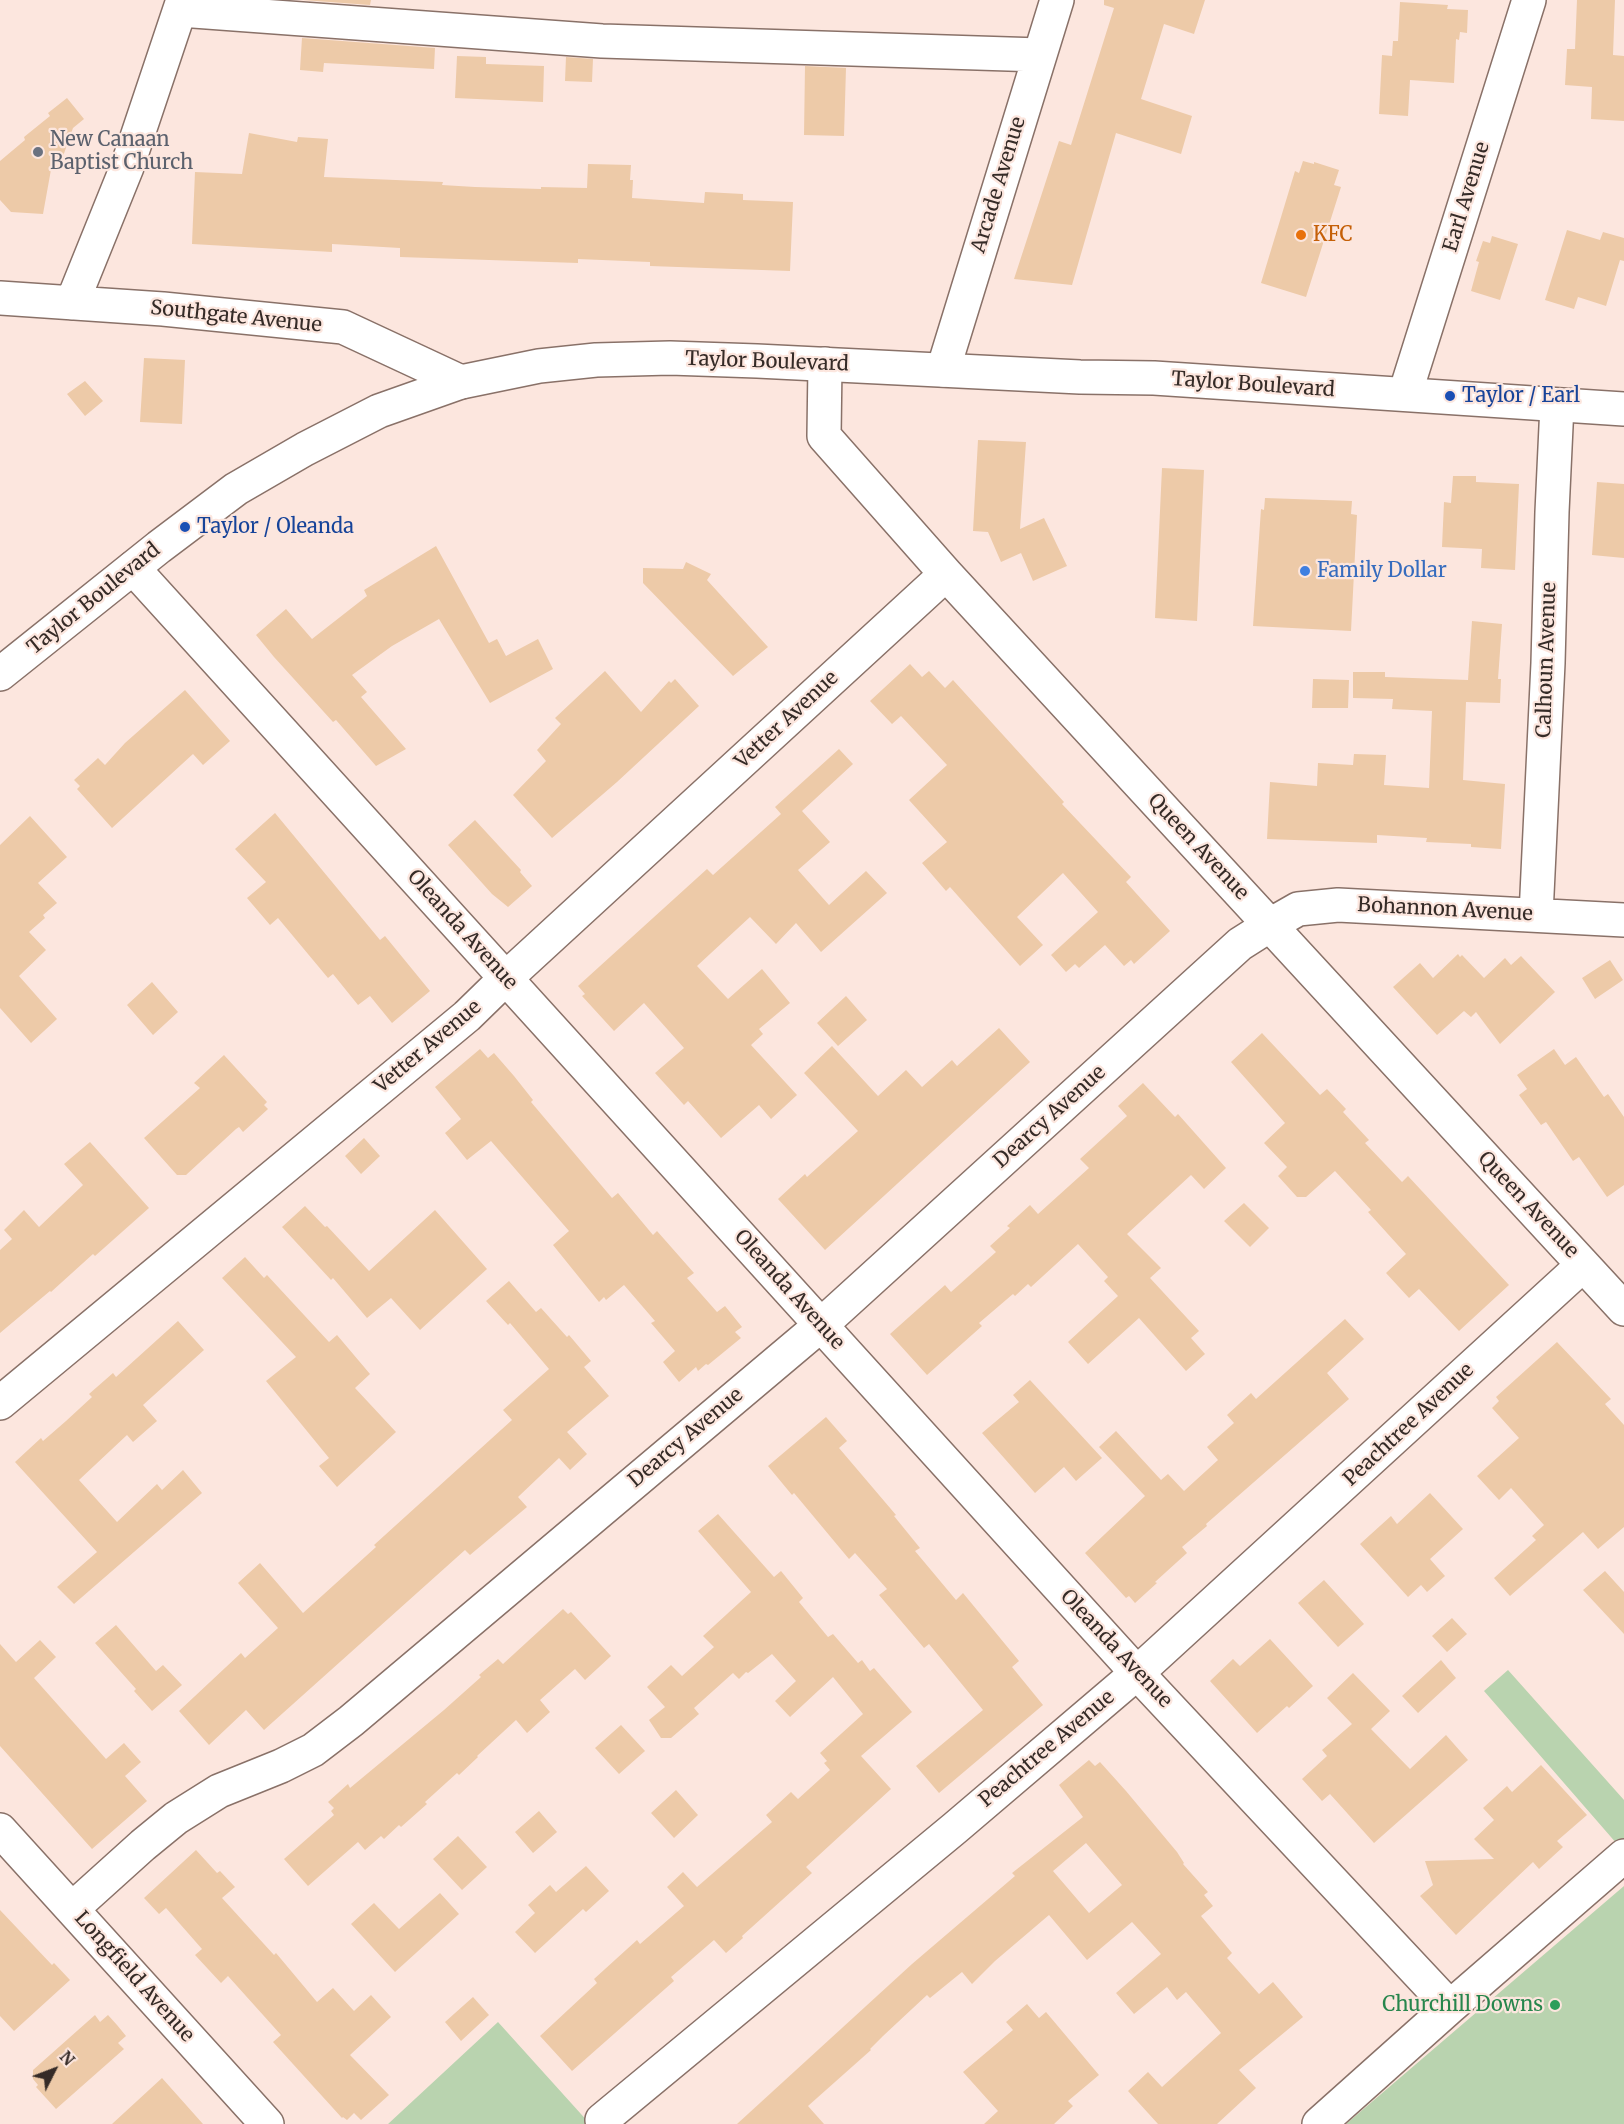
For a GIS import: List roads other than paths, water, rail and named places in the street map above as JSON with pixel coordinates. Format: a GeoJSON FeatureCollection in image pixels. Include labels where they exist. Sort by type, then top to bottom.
{"type":"FeatureCollection","features":[{"type":"Feature","properties":{"kind":"street","name":"Arcade Avenue"},"geometry":{"type":"LineString","coordinates":[[943,370],[1057,0]]}},
{"type":"Feature","properties":{"kind":"street","name":"Earl Avenue"},"geometry":{"type":"LineString","coordinates":[[1405,394],[1529,0]]}},
{"type":"Feature","properties":{"kind":"street"},"geometry":{"type":"LineString","coordinates":[[72,303],[127,167],[182,5],[602,41],[1040,55]]}},
{"type":"Feature","properties":{"kind":"street","name":"Southgate Avenue"},"geometry":{"type":"LineString","coordinates":[[0,298],[164,309],[343,327],[461,382]]}},
{"type":"Feature","properties":{"kind":"street","name":"Taylor Boulevard"},"geometry":{"type":"LineString","coordinates":[[0,674],[236,489],[305,449],[379,411],[461,382],[539,366],[596,360],[670,358],[825,364],[1080,377],[1154,378],[1624,409]]}},
{"type":"Feature","properties":{"kind":"street","name":"Queen Avenue"},"geometry":{"type":"LineString","coordinates":[[825,364],[824,436],[946,574],[1624,1309]]}},
{"type":"Feature","properties":{"kind":"street","name":"Calhoun Avenue"},"geometry":{"type":"LineString","coordinates":[[1536,915],[1557,405]]}},
{"type":"Feature","properties":{"kind":"street","name":"Oleanda Avenue"},"geometry":{"type":"LineString","coordinates":[[133,568],[1137,1673],[1450,2007]]}},
{"type":"Feature","properties":{"kind":"street","name":"Vetter Avenue"},"geometry":{"type":"LineString","coordinates":[[0,1403],[458,1024],[946,574]]}},
{"type":"Feature","properties":{"kind":"street","name":"Bohannon Avenue"},"geometry":{"type":"LineString","coordinates":[[1270,925],[1298,909],[1338,905],[1624,920]]}},
{"type":"Feature","properties":{"kind":"street","name":"Dearcy Avenue"},"geometry":{"type":"LineString","coordinates":[[72,1910],[176,1818],[219,1791],[281,1766],[313,1750],[351,1721],[820,1325],[1240,944],[1270,925]]}},
{"type":"Feature","properties":{"kind":"street","name":"Peachtree Avenue"},"geometry":{"type":"LineString","coordinates":[[602,2120],[1137,1673],[1583,1265]]}},
{"type":"Feature","properties":{"kind":"street","name":"Longfield Avenue"},"geometry":{"type":"LineString","coordinates":[[0,1830],[267,2124]]}},
{"type":"Feature","properties":{"kind":"street"},"geometry":{"type":"LineString","coordinates":[[1319,2124],[1624,1856]]}},
{"type":"Feature","properties":{"kind":"place","name":"New Canaan Baptist Church"},"geometry":{"type":"Point","coordinates":[38,152]}},
{"type":"Feature","properties":{"kind":"place","name":"KFC"},"geometry":{"type":"Point","coordinates":[1301,235]}},
{"type":"Feature","properties":{"kind":"place","name":"Taylor / Earl"},"geometry":{"type":"Point","coordinates":[1450,396]}},
{"type":"Feature","properties":{"kind":"place","name":"Taylor / Oleanda"},"geometry":{"type":"Point","coordinates":[185,527]}},
{"type":"Feature","properties":{"kind":"place","name":"Family Dollar"},"geometry":{"type":"Point","coordinates":[1305,571]}},
{"type":"Feature","properties":{"kind":"place","name":"Churchill Downs"},"geometry":{"type":"Point","coordinates":[1555,2005]}}]}
